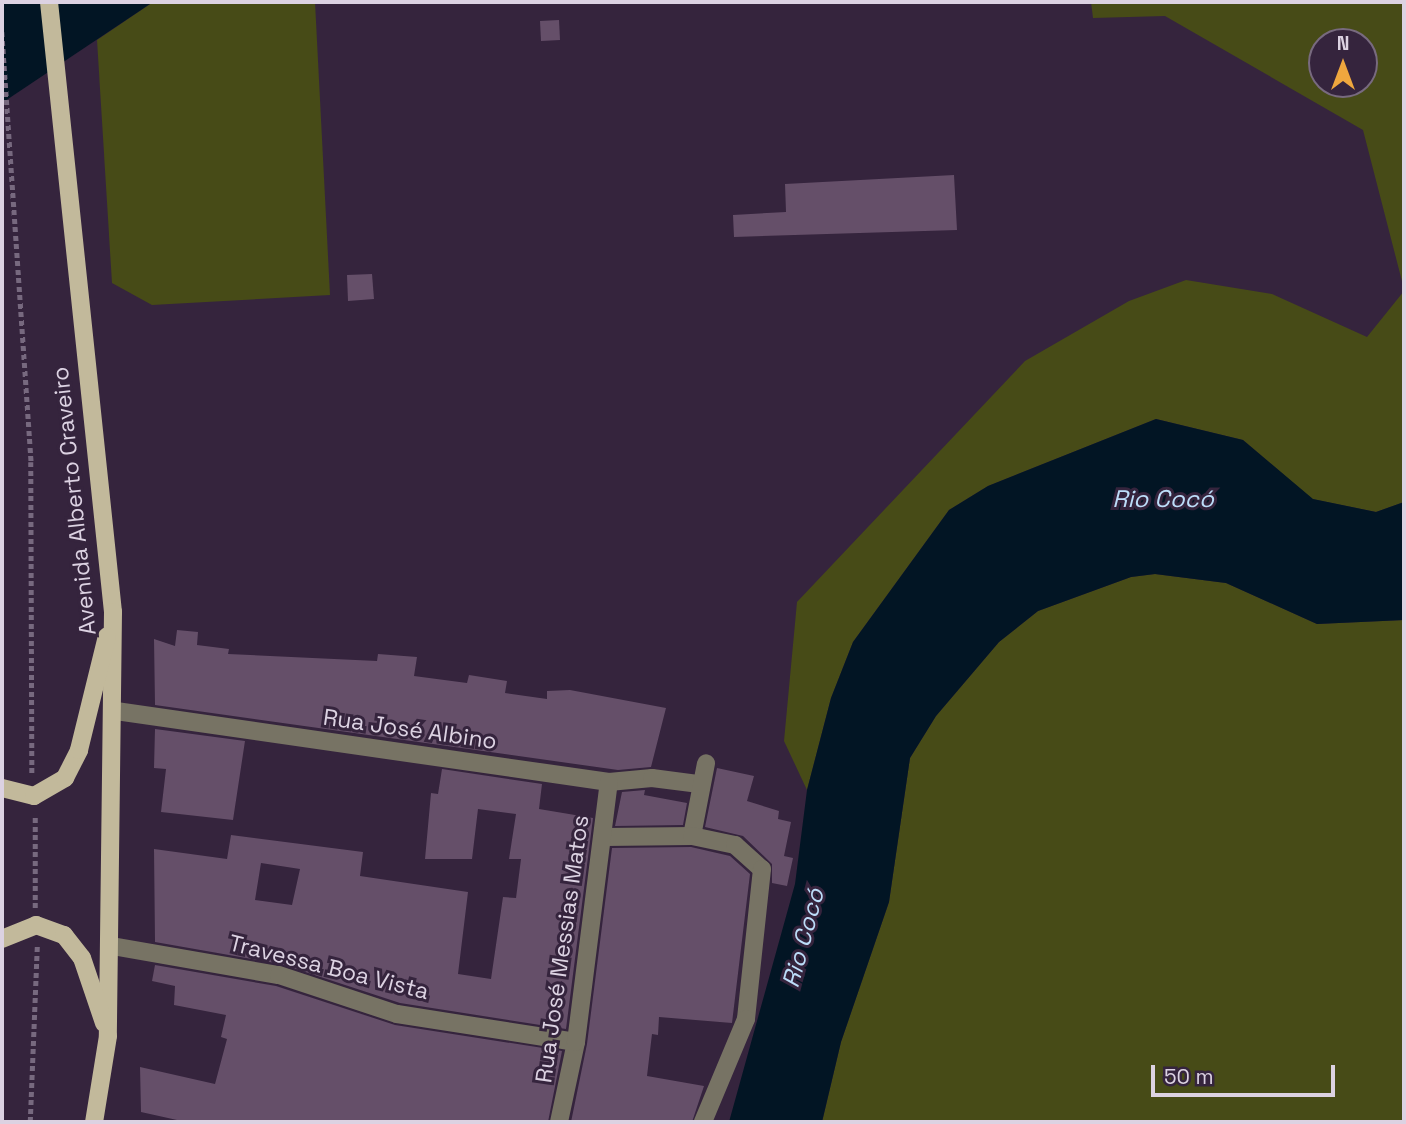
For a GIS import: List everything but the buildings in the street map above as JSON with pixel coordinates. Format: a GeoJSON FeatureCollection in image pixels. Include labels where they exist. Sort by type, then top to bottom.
{"type":"FeatureCollection","features":[{"type":"Feature","properties":{"kind":"main road","name":"Avenida Alberto Craveiro"},"geometry":{"type":"LineString","coordinates":[[49,2],[59,90],[69,228],[113,612],[116,711],[112,946],[108,1036],[94,1122]]}},
{"type":"Feature","properties":{"kind":"main road"},"geometry":{"type":"LineString","coordinates":[[2,788],[14,795],[44,794],[71,769],[113,612]]}},
{"type":"Feature","properties":{"kind":"main road"},"geometry":{"type":"LineString","coordinates":[[2,939],[36,925],[64,935],[87,971],[108,1036]]}},
{"type":"Feature","properties":{"kind":"street","name":"Rua José Albino"},"geometry":{"type":"LineString","coordinates":[[116,711],[609,782],[652,778],[698,784]]}},
{"type":"Feature","properties":{"kind":"street"},"geometry":{"type":"LineString","coordinates":[[692,836],[698,784],[706,763]]}},
{"type":"Feature","properties":{"kind":"street","name":"Rua José Messias Matos"},"geometry":{"type":"LineString","coordinates":[[559,1122],[576,1042],[605,837],[609,782]]}},
{"type":"Feature","properties":{"kind":"street"},"geometry":{"type":"LineString","coordinates":[[605,837],[692,836],[735,845],[762,869],[746,1019],[703,1122]]}},
{"type":"Feature","properties":{"kind":"street","name":"Travessa Boa Vista"},"geometry":{"type":"LineString","coordinates":[[112,946],[279,975],[397,1014],[576,1042]]}},
{"type":"Feature","properties":{"kind":"path","name":"Avenida Alberto Craveiro"},"geometry":{"type":"LineString","coordinates":[[2,33],[31,462],[32,774]]}},
{"type":"Feature","properties":{"kind":"path"},"geometry":{"type":"LineString","coordinates":[[34,903],[36,818]]}},
{"type":"Feature","properties":{"kind":"path"},"geometry":{"type":"LineString","coordinates":[[30,1122],[38,948]]}},
{"type":"Feature","properties":{"kind":"green space"},"geometry":{"type":"Polygon","coordinates":[[[153,2],[315,2],[330,295],[152,305],[112,283],[97,40],[153,2]]]}},
{"type":"Feature","properties":{"kind":"green space"},"geometry":{"type":"Polygon","coordinates":[[[1091,2],[1404,2],[1404,289],[1363,130],[1165,16],[1093,18],[1091,2]]]}},
{"type":"Feature","properties":{"kind":"green space"},"geometry":{"type":"Polygon","coordinates":[[[1186,280],[1272,294],[1367,337],[1404,291],[1404,502],[1376,512],[1312,499],[1243,440],[1156,419],[988,486],[949,510],[853,642],[831,698],[807,790],[784,741],[797,602],[1025,361],[1129,301],[1186,280]]]}},
{"type":"Feature","properties":{"kind":"green space"},"geometry":{"type":"Polygon","coordinates":[[[1155,574],[1226,583],[1317,624],[1404,620],[1404,1122],[822,1122],[841,1042],[889,902],[910,758],[936,716],[999,642],[1038,611],[1131,577],[1155,574]]]}},
{"type":"Feature","properties":{"kind":"water"},"geometry":{"type":"Polygon","coordinates":[[[2,2],[153,2],[2,103],[2,2]]]}},
{"type":"Feature","properties":{"kind":"water","name":"Rio Cocó"},"geometry":{"type":"Polygon","coordinates":[[[1156,419],[1243,440],[1313,499],[1376,512],[1404,502],[1404,620],[1317,624],[1226,583],[1155,574],[1131,577],[1038,611],[999,642],[936,716],[910,758],[889,902],[841,1042],[822,1122],[729,1122],[795,884],[807,790],[831,698],[853,642],[949,510],[988,486],[1156,419]]]}}]}
